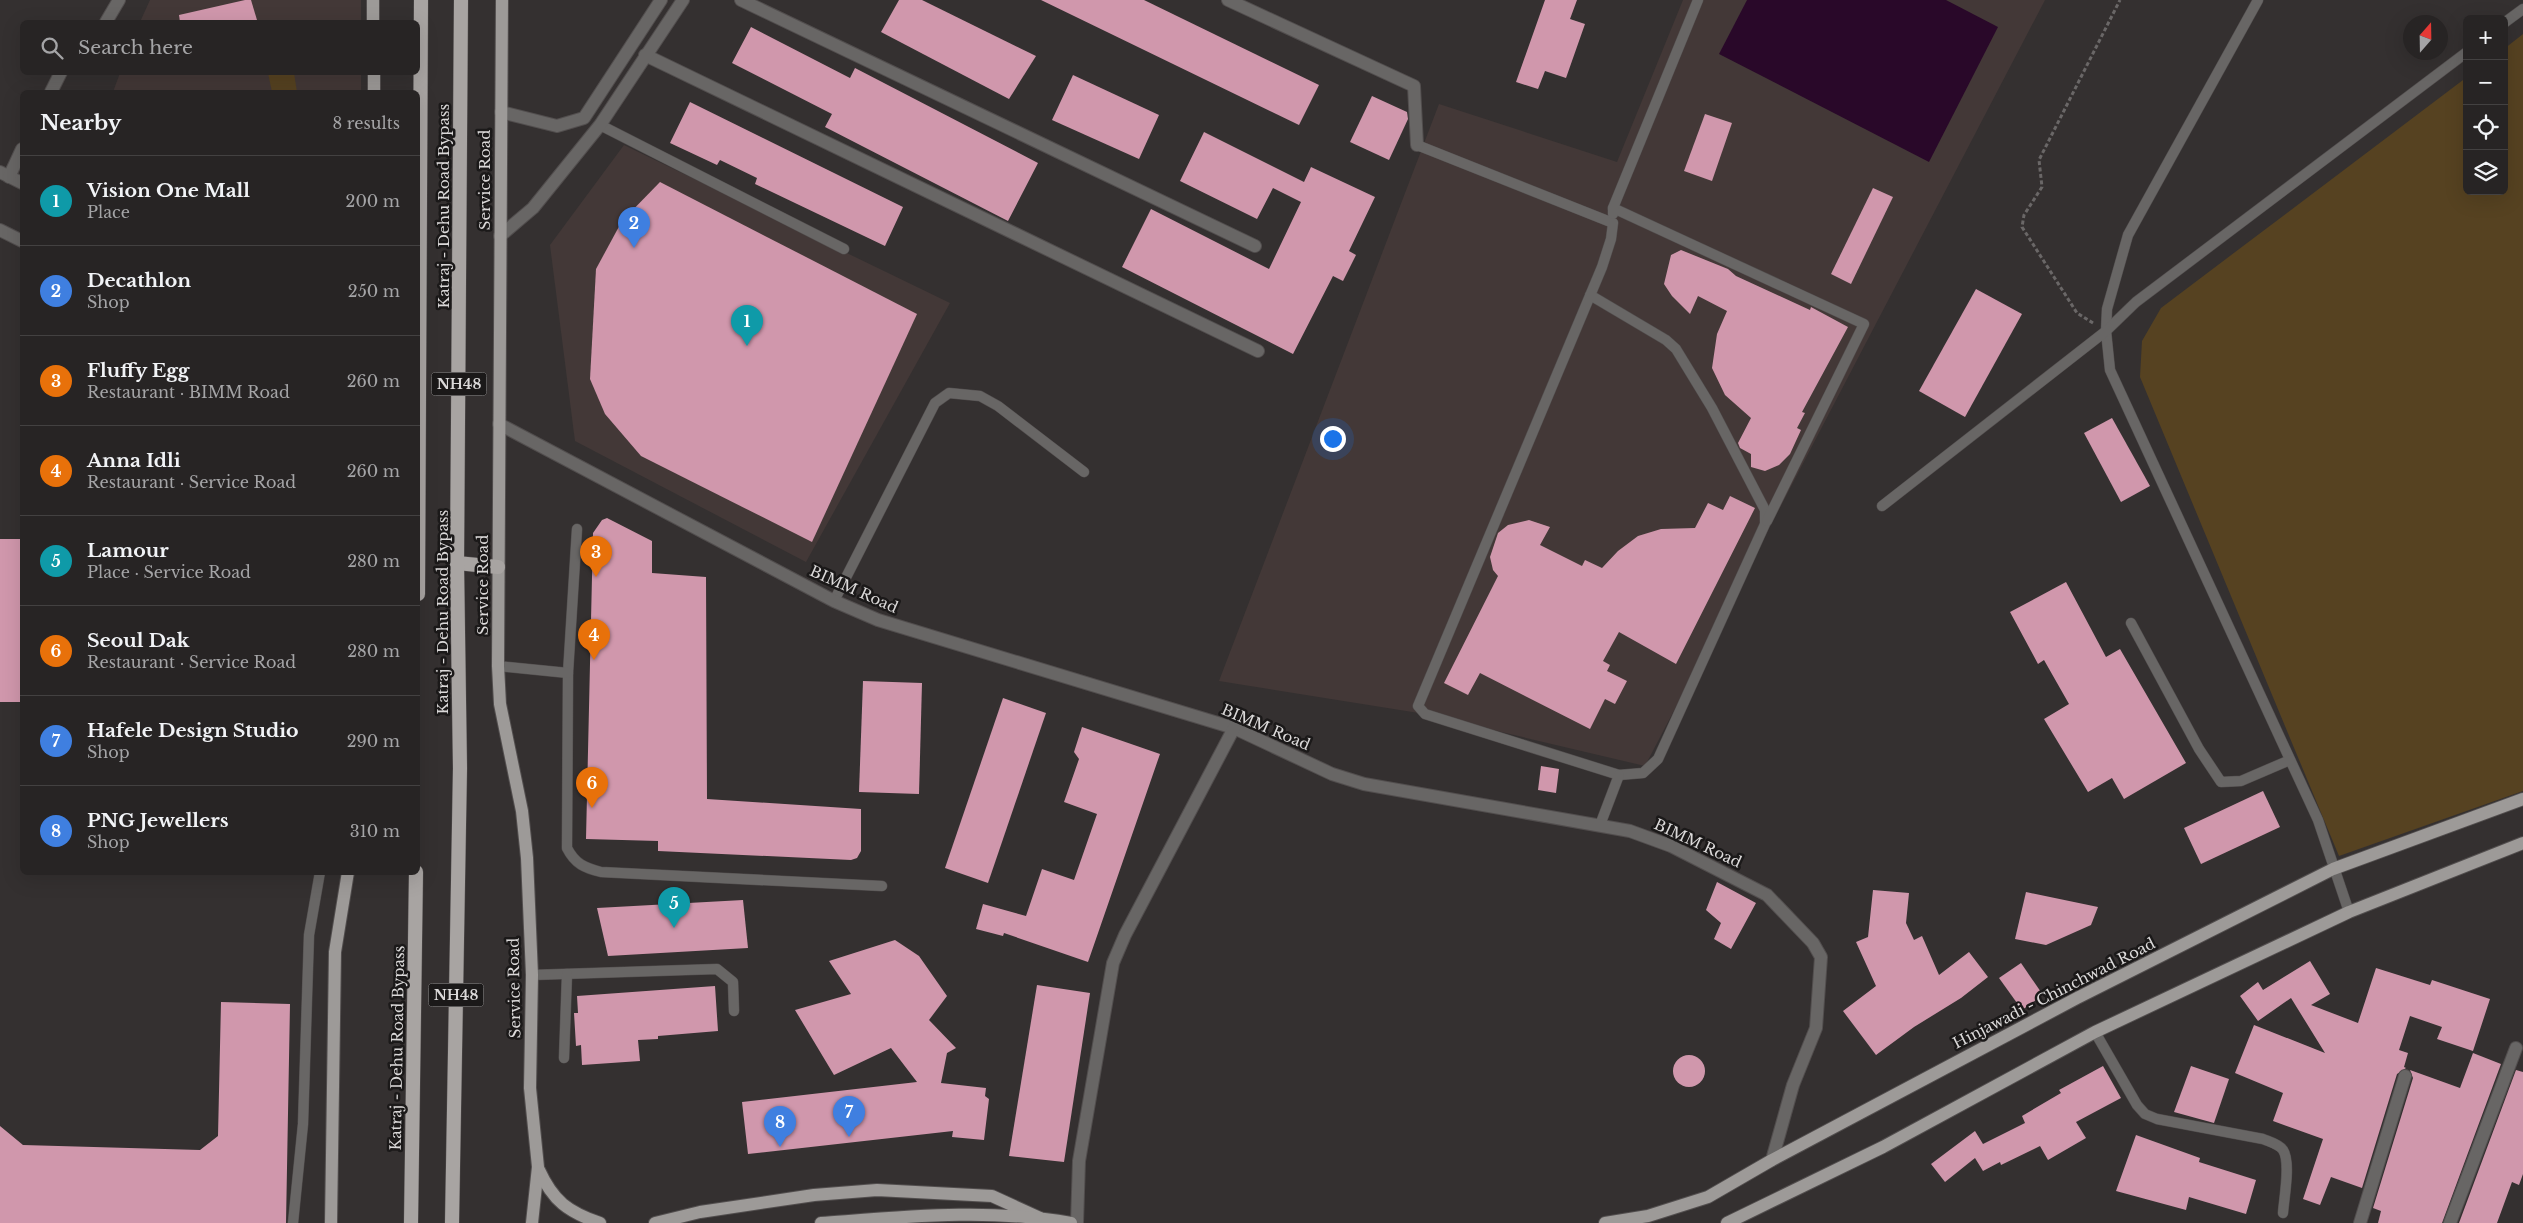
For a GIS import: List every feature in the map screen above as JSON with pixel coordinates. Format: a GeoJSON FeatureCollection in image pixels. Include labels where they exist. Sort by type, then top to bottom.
{"type":"FeatureCollection","features":[{"type":"Feature","properties":{"kind":"highway","name":"Katraj - Dehu Road Bypass"},"geometry":{"type":"LineString","coordinates":[[420,0],[420,20]]}},
{"type":"Feature","properties":{"kind":"highway","name":"Katraj - Dehu Road Bypass"},"geometry":{"type":"LineString","coordinates":[[452,1223],[460,768],[457,563],[461,0]]}},
{"type":"Feature","properties":{"kind":"highway","name":"Katraj - Dehu Road Bypass"},"geometry":{"type":"LineString","coordinates":[[420,75],[420,90]]}},
{"type":"Feature","properties":{"kind":"highway"},"geometry":{"type":"LineString","coordinates":[[457,563],[498,567]]}},
{"type":"Feature","properties":{"kind":"highway","name":"Katraj - Dehu Road Bypass"},"geometry":{"type":"LineString","coordinates":[[411,1223],[416,875]]}},
{"type":"Feature","properties":{"kind":"main road"},"geometry":{"type":"LineString","coordinates":[[373,0],[373,20]]}},
{"type":"Feature","properties":{"kind":"main road","name":"Service Road"},"geometry":{"type":"LineString","coordinates":[[502,0],[498,666],[500,704],[522,811],[527,858],[532,975],[530,1088],[538,1167]]}},
{"type":"Feature","properties":{"kind":"main road"},"geometry":{"type":"LineString","coordinates":[[374,75],[374,90]]}},
{"type":"Feature","properties":{"kind":"main road","name":"Hinjawadi - Chinchwad Road"},"geometry":{"type":"LineString","coordinates":[[1605,1223],[1648,1216],[1708,1196],[2077,998],[2334,869],[2523,799]]}},
{"type":"Feature","properties":{"kind":"main road"},"geometry":{"type":"LineString","coordinates":[[1727,1223],[1883,1147],[2096,1032],[2349,912],[2523,843]]}},
{"type":"Feature","properties":{"kind":"main road"},"geometry":{"type":"LineString","coordinates":[[331,1223],[335,952],[348,875]]}},
{"type":"Feature","properties":{"kind":"main road"},"geometry":{"type":"LineString","coordinates":[[532,1223],[538,1167]]}},
{"type":"Feature","properties":{"kind":"main road"},"geometry":{"type":"LineString","coordinates":[[538,1167],[547,1187],[564,1205],[576,1214],[600,1223]]}},
{"type":"Feature","properties":{"kind":"main road"},"geometry":{"type":"LineString","coordinates":[[655,1223],[700,1212],[814,1194],[877,1190],[992,1196],[1042,1220]]}},
{"type":"Feature","properties":{"kind":"main road"},"geometry":{"type":"LineString","coordinates":[[821,1223],[997,1215],[1071,1223]]}},
{"type":"Feature","properties":{"kind":"street"},"geometry":{"type":"LineString","coordinates":[[107,20],[119,0]]}},
{"type":"Feature","properties":{"kind":"street"},"geometry":{"type":"LineString","coordinates":[[584,118],[661,0]]}},
{"type":"Feature","properties":{"kind":"street"},"geometry":{"type":"LineString","coordinates":[[500,236],[533,208],[600,124],[683,0]]}},
{"type":"Feature","properties":{"kind":"street"},"geometry":{"type":"LineString","coordinates":[[741,0],[1255,246]]}},
{"type":"Feature","properties":{"kind":"street"},"geometry":{"type":"LineString","coordinates":[[1228,0],[1414,86],[1417,145]]}},
{"type":"Feature","properties":{"kind":"street"},"geometry":{"type":"LineString","coordinates":[[645,55],[1258,351]]}},
{"type":"Feature","properties":{"kind":"street"},"geometry":{"type":"LineString","coordinates":[[52,90],[60,75]]}},
{"type":"Feature","properties":{"kind":"street"},"geometry":{"type":"LineString","coordinates":[[501,112],[556,126],[584,118],[600,124]]}},
{"type":"Feature","properties":{"kind":"street"},"geometry":{"type":"LineString","coordinates":[[20,152],[4,174],[20,183]]}},
{"type":"Feature","properties":{"kind":"street"},"geometry":{"type":"LineString","coordinates":[[0,230],[20,240]]}},
{"type":"Feature","properties":{"kind":"street","name":"BIMM Road"},"geometry":{"type":"LineString","coordinates":[[499,424],[834,601],[878,620],[1234,728],[1332,774],[1364,784],[1630,831],[1672,846],[1767,895],[1813,943],[1821,957],[1816,1028],[1793,1085],[1772,1160]]}},
{"type":"Feature","properties":{"kind":"street"},"geometry":{"type":"LineString","coordinates":[[1077,1223],[1079,1161],[1113,963],[1125,935],[1234,728]]}},
{"type":"Feature","properties":{"kind":"street"},"geometry":{"type":"LineString","coordinates":[[2450,1223],[2516,1048]]}},
{"type":"Feature","properties":{"kind":"street"},"geometry":{"type":"LineString","coordinates":[[2360,1223],[2405,1076]]}},
{"type":"Feature","properties":{"kind":"lane"},"geometry":{"type":"LineString","coordinates":[[1612,208],[1864,324],[1762,532],[1658,759],[1643,773],[1619,775],[1425,714],[1418,706],[1590,295],[1611,239],[1612,208],[1698,0]]}},
{"type":"Feature","properties":{"kind":"lane"},"geometry":{"type":"LineString","coordinates":[[2258,0],[2128,236],[2107,309],[2106,331],[2110,370],[2318,820],[2349,912]]}},
{"type":"Feature","properties":{"kind":"lane"},"geometry":{"type":"LineString","coordinates":[[2508,21],[2523,9]]}},
{"type":"Feature","properties":{"kind":"lane"},"geometry":{"type":"LineString","coordinates":[[1882,506],[2106,331],[2136,302],[2463,55]]}},
{"type":"Feature","properties":{"kind":"lane"},"geometry":{"type":"LineString","coordinates":[[600,124],[844,249]]}},
{"type":"Feature","properties":{"kind":"lane"},"geometry":{"type":"LineString","coordinates":[[1417,145],[1613,222]]}},
{"type":"Feature","properties":{"kind":"lane"},"geometry":{"type":"LineString","coordinates":[[1590,295],[1666,340],[1676,349],[1712,408],[1765,510],[1765,524],[1762,532]]}},
{"type":"Feature","properties":{"kind":"lane"},"geometry":{"type":"LineString","coordinates":[[834,601],[935,403],[940,397],[949,393],[980,396],[998,406],[1084,472]]}},
{"type":"Feature","properties":{"kind":"lane"},"geometry":{"type":"LineString","coordinates":[[577,528],[568,673],[567,848],[573,859],[584,867],[601,872],[882,886]]}},
{"type":"Feature","properties":{"kind":"lane"},"geometry":{"type":"LineString","coordinates":[[2131,623],[2199,749],[2221,782],[2241,781],[2290,760]]}},
{"type":"Feature","properties":{"kind":"lane"},"geometry":{"type":"LineString","coordinates":[[498,666],[568,673]]}},
{"type":"Feature","properties":{"kind":"lane"},"geometry":{"type":"LineString","coordinates":[[1600,825],[1619,775]]}},
{"type":"Feature","properties":{"kind":"lane"},"geometry":{"type":"LineString","coordinates":[[293,1223],[304,1124],[310,935],[320,875]]}},
{"type":"Feature","properties":{"kind":"lane"},"geometry":{"type":"LineString","coordinates":[[532,975],[718,969],[732,982],[734,1011]]}},
{"type":"Feature","properties":{"kind":"lane"},"geometry":{"type":"LineString","coordinates":[[564,1058],[567,974]]}},
{"type":"Feature","properties":{"kind":"lane"},"geometry":{"type":"LineString","coordinates":[[2096,1032],[2112,1064],[2145,1114],[2157,1119],[2263,1139],[2276,1144],[2283,1150],[2287,1159],[2282,1213]]}},
{"type":"Feature","properties":{"kind":"path"},"geometry":{"type":"LineString","coordinates":[[2106,331],[2077,313],[2022,227],[2024,215],[2042,187],[2039,160],[2120,0]]}},
{"type":"Feature","properties":{"kind":"shaded area"},"geometry":{"type":"Polygon","coordinates":[[[150,0],[361,0],[361,20],[141,20],[150,0]]]}},
{"type":"Feature","properties":{"kind":"shaded area"},"geometry":{"type":"Polygon","coordinates":[[[1683,0],[2045,0],[1645,766],[1425,714],[1219,681],[1439,104],[1617,162],[1683,0]]]}},
{"type":"Feature","properties":{"kind":"shaded area"},"geometry":{"type":"Polygon","coordinates":[[[1747,0],[1946,0],[1998,27],[1929,162],[1719,54],[1747,0]]]}},
{"type":"Feature","properties":{"kind":"shaded area"},"geometry":{"type":"Polygon","coordinates":[[[2523,34],[2523,791],[2339,856],[2140,377],[2142,341],[2161,308],[2463,80],[2463,195],[2508,195],[2508,46],[2523,34]]]}},
{"type":"Feature","properties":{"kind":"shaded area"},"geometry":{"type":"Polygon","coordinates":[[[119,75],[361,75],[361,90],[114,90],[119,75]]]}},
{"type":"Feature","properties":{"kind":"shaded area"},"geometry":{"type":"Polygon","coordinates":[[[268,75],[294,75],[297,90],[272,90],[268,75]]]}},
{"type":"Feature","properties":{"kind":"shaded area"},"geometry":{"type":"Polygon","coordinates":[[[624,145],[950,303],[806,562],[575,441],[550,245],[624,145]]]}},
{"type":"Feature","properties":{"kind":"building"},"geometry":{"type":"Polygon","coordinates":[[[251,0],[257,20],[180,20],[179,15],[251,0]]]}},
{"type":"Feature","properties":{"kind":"building"},"geometry":{"type":"Polygon","coordinates":[[[899,0],[922,0],[1036,56],[1009,99],[881,32],[899,0]]]}},
{"type":"Feature","properties":{"kind":"building"},"geometry":{"type":"Polygon","coordinates":[[[1041,0],[1144,0],[1319,85],[1299,125],[1041,0]]]}},
{"type":"Feature","properties":{"kind":"building"},"geometry":{"type":"Polygon","coordinates":[[[1545,0],[1577,0],[1570,19],[1585,24],[1566,78],[1545,71],[1538,89],[1516,82],[1545,0]]]}},
{"type":"Feature","properties":{"kind":"building"},"geometry":{"type":"Polygon","coordinates":[[[751,27],[850,78],[855,68],[1038,163],[1008,221],[825,127],[832,114],[732,63],[751,27]]]}},
{"type":"Feature","properties":{"kind":"building"},"geometry":{"type":"Polygon","coordinates":[[[1073,75],[1159,115],[1139,159],[1052,120],[1073,75]]]}},
{"type":"Feature","properties":{"kind":"building"},"geometry":{"type":"Polygon","coordinates":[[[1372,96],[1407,112],[1408,119],[1389,160],[1350,142],[1372,96]]]}},
{"type":"Feature","properties":{"kind":"building"},"geometry":{"type":"Polygon","coordinates":[[[690,102],[903,207],[885,246],[755,184],[757,178],[720,160],[717,165],[670,143],[690,102]]]}},
{"type":"Feature","properties":{"kind":"building"},"geometry":{"type":"Polygon","coordinates":[[[1705,114],[1732,123],[1712,181],[1684,171],[1705,114]]]}},
{"type":"Feature","properties":{"kind":"building"},"geometry":{"type":"Polygon","coordinates":[[[1204,132],[1304,182],[1311,167],[1375,197],[1349,251],[1356,255],[1343,281],[1333,276],[1293,354],[1122,267],[1151,209],[1269,269],[1301,202],[1273,188],[1257,219],[1180,181],[1204,132]]]}},
{"type":"Feature","properties":{"kind":"building"},"geometry":{"type":"Polygon","coordinates":[[[660,182],[917,314],[812,542],[641,456],[605,414],[590,379],[596,269],[622,221],[660,182]]]}},
{"type":"Feature","properties":{"kind":"building"},"geometry":{"type":"Polygon","coordinates":[[[1873,188],[1893,197],[1851,284],[1831,274],[1873,188]]]}},
{"type":"Feature","properties":{"kind":"building"},"geometry":{"type":"Polygon","coordinates":[[[1681,250],[1728,269],[1736,276],[1810,310],[1811,307],[1848,327],[1802,412],[1805,413],[1797,428],[1801,430],[1790,454],[1779,465],[1765,471],[1751,467],[1751,454],[1740,448],[1738,443],[1751,418],[1725,395],[1712,368],[1717,334],[1727,311],[1698,296],[1690,314],[1672,296],[1664,284],[1671,255],[1681,250]]]}},
{"type":"Feature","properties":{"kind":"building"},"geometry":{"type":"Polygon","coordinates":[[[1976,289],[2022,314],[1965,417],[1919,391],[1976,289]]]}},
{"type":"Feature","properties":{"kind":"building"},"geometry":{"type":"Polygon","coordinates":[[[2112,418],[2150,486],[2121,502],[2084,433],[2112,418]]]}},
{"type":"Feature","properties":{"kind":"building"},"geometry":{"type":"Polygon","coordinates":[[[1730,496],[1755,508],[1676,664],[1619,632],[1603,661],[1610,665],[1607,671],[1627,681],[1615,704],[1605,699],[1590,729],[1480,673],[1468,695],[1444,683],[1498,576],[1493,570],[1490,557],[1498,533],[1508,525],[1529,520],[1550,527],[1540,545],[1582,566],[1585,560],[1602,568],[1618,551],[1638,536],[1661,529],[1695,528],[1708,503],[1723,510],[1730,496]]]}},
{"type":"Feature","properties":{"kind":"building"},"geometry":{"type":"Polygon","coordinates":[[[607,518],[652,541],[652,573],[706,577],[707,799],[861,809],[861,851],[857,858],[851,860],[658,851],[658,841],[586,839],[593,533],[602,520],[607,518]]]}},
{"type":"Feature","properties":{"kind":"building"},"geometry":{"type":"Polygon","coordinates":[[[0,539],[20,539],[20,702],[0,702],[0,539]]]}},
{"type":"Feature","properties":{"kind":"building"},"geometry":{"type":"Polygon","coordinates":[[[2066,582],[2106,657],[2120,649],[2186,763],[2124,799],[2112,778],[2088,792],[2044,719],[2069,704],[2044,660],[2038,664],[2010,612],[2066,582]]]}},
{"type":"Feature","properties":{"kind":"building"},"geometry":{"type":"Polygon","coordinates":[[[863,681],[922,683],[919,794],[859,792],[863,681]]]}},
{"type":"Feature","properties":{"kind":"building"},"geometry":{"type":"Polygon","coordinates":[[[1003,698],[1046,713],[988,883],[945,868],[1003,698]]]}},
{"type":"Feature","properties":{"kind":"building"},"geometry":{"type":"Polygon","coordinates":[[[1082,727],[1160,754],[1088,962],[1004,933],[1003,936],[976,929],[983,904],[1026,916],[1042,869],[1074,880],[1097,814],[1064,802],[1079,759],[1074,752],[1082,727]]]}},
{"type":"Feature","properties":{"kind":"building"},"geometry":{"type":"Polygon","coordinates":[[[1541,766],[1559,769],[1556,793],[1538,790],[1541,766]]]}},
{"type":"Feature","properties":{"kind":"building"},"geometry":{"type":"Polygon","coordinates":[[[2263,791],[2280,827],[2201,864],[2184,828],[2263,791]]]}},
{"type":"Feature","properties":{"kind":"building"},"geometry":{"type":"Polygon","coordinates":[[[1717,882],[1756,903],[1731,949],[1714,939],[1721,923],[1706,910],[1717,882]]]}},
{"type":"Feature","properties":{"kind":"building"},"geometry":{"type":"Polygon","coordinates":[[[1873,890],[1909,893],[1906,923],[1914,940],[1922,936],[1939,975],[1969,952],[1988,977],[1961,998],[1914,1027],[1876,1055],[1843,1011],[1876,986],[1856,942],[1868,937],[1873,890]]]}},
{"type":"Feature","properties":{"kind":"building"},"geometry":{"type":"Polygon","coordinates":[[[2026,892],[2098,907],[2091,925],[2046,945],[2015,939],[2026,892]]]}},
{"type":"Feature","properties":{"kind":"building"},"geometry":{"type":"Polygon","coordinates":[[[743,900],[748,948],[608,956],[597,908],[743,900]]]}},
{"type":"Feature","properties":{"kind":"building"},"geometry":{"type":"Polygon","coordinates":[[[895,940],[919,956],[947,996],[929,1020],[956,1048],[947,1053],[941,1083],[986,1088],[985,1096],[989,1099],[984,1140],[952,1137],[953,1131],[748,1154],[742,1102],[917,1082],[891,1048],[834,1075],[795,1010],[851,994],[829,961],[895,940]]]}},
{"type":"Feature","properties":{"kind":"building"},"geometry":{"type":"Polygon","coordinates":[[[2310,961],[2330,994],[2311,1005],[2358,1023],[2376,968],[2430,985],[2432,980],[2490,999],[2473,1051],[2437,1039],[2442,1027],[2410,1016],[2399,1050],[2408,1053],[2404,1067],[2406,1068],[2397,1074],[2362,1188],[2331,1177],[2320,1205],[2303,1199],[2323,1139],[2273,1121],[2283,1093],[2235,1073],[2254,1025],[2325,1053],[2291,998],[2258,1021],[2240,996],[2258,982],[2263,990],[2310,961]]]}},
{"type":"Feature","properties":{"kind":"building"},"geometry":{"type":"Polygon","coordinates":[[[2021,963],[2043,995],[2022,1010],[1999,978],[2021,963]]]}},
{"type":"Feature","properties":{"kind":"building"},"geometry":{"type":"Polygon","coordinates":[[[1037,985],[1090,993],[1064,1162],[1009,1156],[1037,985]]]}},
{"type":"Feature","properties":{"kind":"building"},"geometry":{"type":"Polygon","coordinates":[[[715,986],[718,1031],[658,1036],[658,1039],[638,1040],[640,1061],[582,1065],[581,1045],[576,1046],[574,1013],[578,1013],[577,996],[715,986]]]}},
{"type":"Feature","properties":{"kind":"building"},"geometry":{"type":"Polygon","coordinates":[[[221,1002],[290,1004],[286,1223],[0,1223],[0,1126],[23,1145],[200,1150],[218,1136],[221,1002]]]}},
{"type":"Feature","properties":{"kind":"building"},"geometry":{"type":"Polygon","coordinates":[[[2473,1053],[2501,1064],[2442,1223],[2378,1223],[2381,1211],[2373,1208],[2413,1078],[2410,1070],[2460,1088],[2473,1053]]]}},
{"type":"Feature","properties":{"kind":"building"},"geometry":{"type":"Polygon","coordinates":[[[1689,1055],[1700,1060],[1705,1071],[1700,1082],[1689,1087],[1678,1082],[1673,1071],[1678,1060],[1689,1055]]]}},
{"type":"Feature","properties":{"kind":"building"},"geometry":{"type":"Polygon","coordinates":[[[2103,1066],[2121,1098],[2076,1122],[2086,1138],[2048,1160],[2040,1146],[2001,1165],[2000,1162],[1983,1171],[1975,1158],[1945,1182],[1931,1164],[1975,1131],[1983,1144],[2025,1123],[2022,1116],[2061,1093],[2059,1090],[2103,1066]]]}},
{"type":"Feature","properties":{"kind":"building"},"geometry":{"type":"Polygon","coordinates":[[[2191,1066],[2229,1079],[2214,1123],[2174,1112],[2191,1066]]]}},
{"type":"Feature","properties":{"kind":"building"},"geometry":{"type":"Polygon","coordinates":[[[2516,1070],[2523,1072],[2523,1174],[2519,1185],[2512,1182],[2497,1223],[2459,1223],[2516,1070]]]}},
{"type":"Feature","properties":{"kind":"building"},"geometry":{"type":"Polygon","coordinates":[[[2136,1135],[2200,1158],[2199,1162],[2256,1180],[2246,1214],[2189,1197],[2186,1210],[2116,1191],[2136,1135]]]}},
{"type":"Feature","properties":{"kind":"place","name":"Decathlon"},"geometry":{"type":"Point","coordinates":[634,248]}},
{"type":"Feature","properties":{"kind":"place","name":"Vision One Mall"},"geometry":{"type":"Point","coordinates":[747,346]}},
{"type":"Feature","properties":{"kind":"place","name":"Fluffy Egg"},"geometry":{"type":"Point","coordinates":[596,577]}},
{"type":"Feature","properties":{"kind":"place","name":"Anna Idli"},"geometry":{"type":"Point","coordinates":[594,660]}},
{"type":"Feature","properties":{"kind":"place","name":"Seoul Dak"},"geometry":{"type":"Point","coordinates":[592,808]}},
{"type":"Feature","properties":{"kind":"place","name":"Lamour"},"geometry":{"type":"Point","coordinates":[674,928]}},
{"type":"Feature","properties":{"kind":"place","name":"Hafele Design Studio"},"geometry":{"type":"Point","coordinates":[849,1137]}},
{"type":"Feature","properties":{"kind":"place","name":"PNG Jewellers"},"geometry":{"type":"Point","coordinates":[780,1147]}}]}
